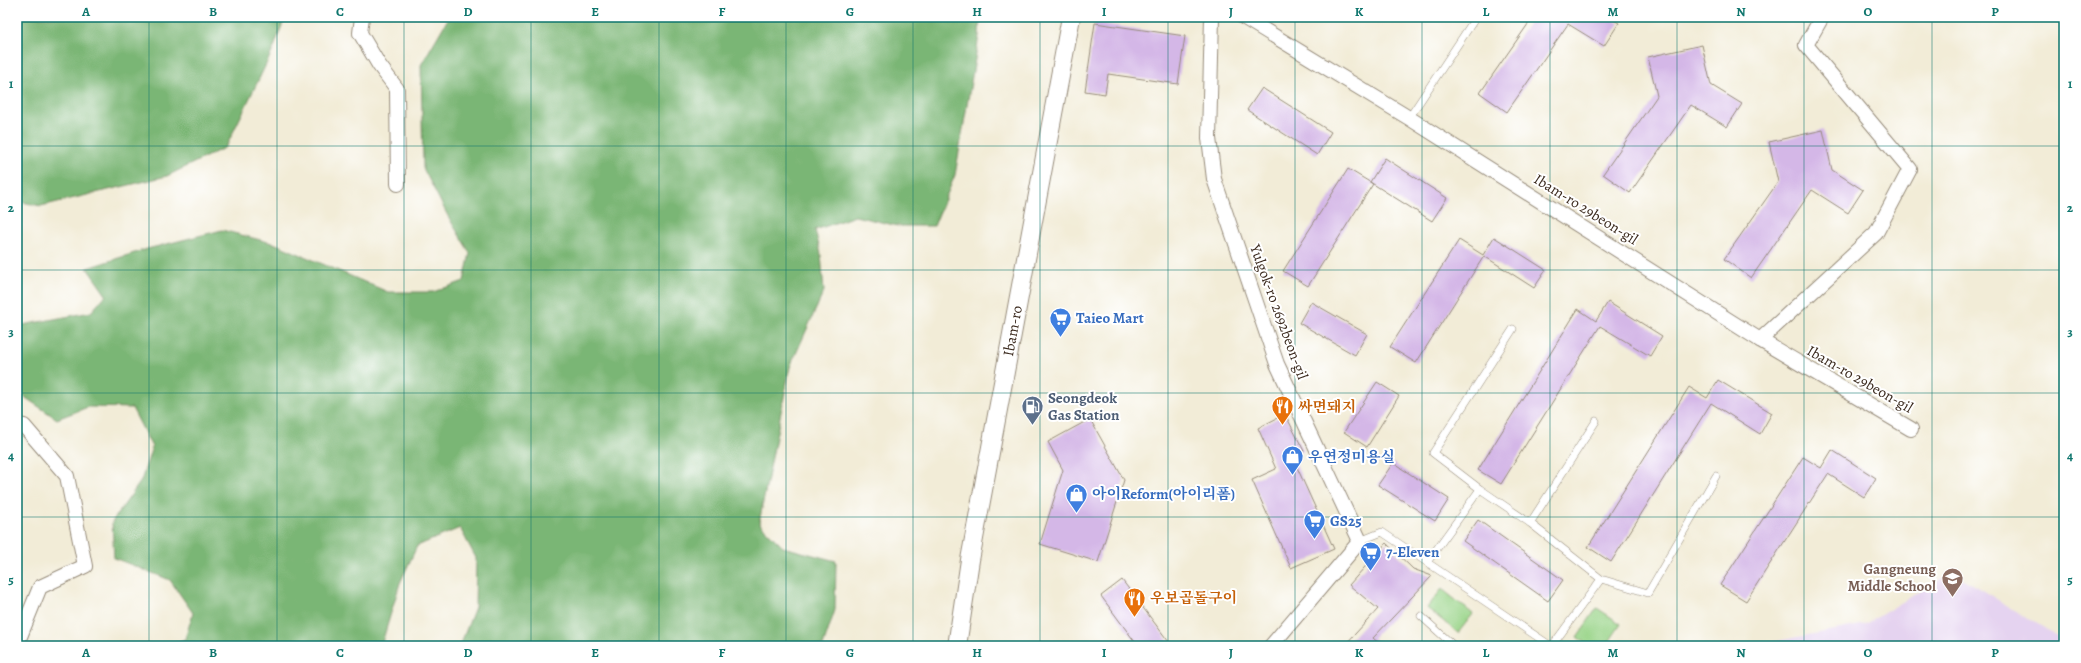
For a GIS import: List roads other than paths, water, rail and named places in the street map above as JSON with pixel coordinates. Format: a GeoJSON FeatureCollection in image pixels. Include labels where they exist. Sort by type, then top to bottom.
{"type":"FeatureCollection","features":[{"type":"Feature","properties":{"kind":"street"},"geometry":{"type":"LineString","coordinates":[[362,17],[360,33],[379,66],[397,89],[398,184]]}},
{"type":"Feature","properties":{"kind":"street","name":"Ibam-ro"},"geometry":{"type":"LineString","coordinates":[[957,646],[970,560],[1071,17]]}},
{"type":"Feature","properties":{"kind":"street","name":"Yulgok-ro 2692beon-gil"},"geometry":{"type":"LineString","coordinates":[[1212,17],[1209,138],[1214,179],[1277,364],[1360,541]]}},
{"type":"Feature","properties":{"kind":"street","name":"Ibam-ro 29beon-gil"},"geometry":{"type":"LineString","coordinates":[[1243,17],[1410,118],[1760,340],[1911,429]]}},
{"type":"Feature","properties":{"kind":"street"},"geometry":{"type":"LineString","coordinates":[[1760,340],[1876,233],[1910,169],[1806,45],[1822,17]]}},
{"type":"Feature","properties":{"kind":"street"},"geometry":{"type":"LineString","coordinates":[[17,425],[24,426],[67,476],[85,566],[40,587],[17,644]]}},
{"type":"Feature","properties":{"kind":"street"},"geometry":{"type":"LineString","coordinates":[[1271,646],[1360,541]]}},
{"type":"Feature","properties":{"kind":"lane"},"geometry":{"type":"LineString","coordinates":[[1410,118],[1476,17]]}},
{"type":"Feature","properties":{"kind":"lane"},"geometry":{"type":"LineString","coordinates":[[1513,329],[1433,453],[1480,489],[1530,523],[1601,579],[1648,593],[1716,476]]}},
{"type":"Feature","properties":{"kind":"lane"},"geometry":{"type":"LineString","coordinates":[[1530,523],[1596,421]]}},
{"type":"Feature","properties":{"kind":"lane"},"geometry":{"type":"LineString","coordinates":[[1428,561],[1480,489]]}},
{"type":"Feature","properties":{"kind":"lane"},"geometry":{"type":"LineString","coordinates":[[1360,541],[1382,532],[1428,561],[1552,646],[1601,579]]}},
{"type":"Feature","properties":{"kind":"lane"},"geometry":{"type":"LineString","coordinates":[[1422,616],[1454,646]]}},
{"type":"Feature","properties":{"kind":"place","name":"Taieo Mart"},"geometry":{"type":"Point","coordinates":[1061,338]}},
{"type":"Feature","properties":{"kind":"place","name":"Seongdeok Gas Station"},"geometry":{"type":"Point","coordinates":[1033,426]}},
{"type":"Feature","properties":{"kind":"place","name":"싸면돼지"},"geometry":{"type":"Point","coordinates":[1283,426]}},
{"type":"Feature","properties":{"kind":"place","name":"우연정미용실"},"geometry":{"type":"Point","coordinates":[1292,476]}},
{"type":"Feature","properties":{"kind":"place","name":"아이Reform(아이리폼)"},"geometry":{"type":"Point","coordinates":[1077,514]}},
{"type":"Feature","properties":{"kind":"place","name":"GS25"},"geometry":{"type":"Point","coordinates":[1314,540]}},
{"type":"Feature","properties":{"kind":"place","name":"7-Eleven"},"geometry":{"type":"Point","coordinates":[1371,572]}},
{"type":"Feature","properties":{"kind":"place","name":"Gangneung Middle School"},"geometry":{"type":"Point","coordinates":[1952,598]}},
{"type":"Feature","properties":{"kind":"place","name":"우보곱돌구이"},"geometry":{"type":"Point","coordinates":[1134,618]}}]}
